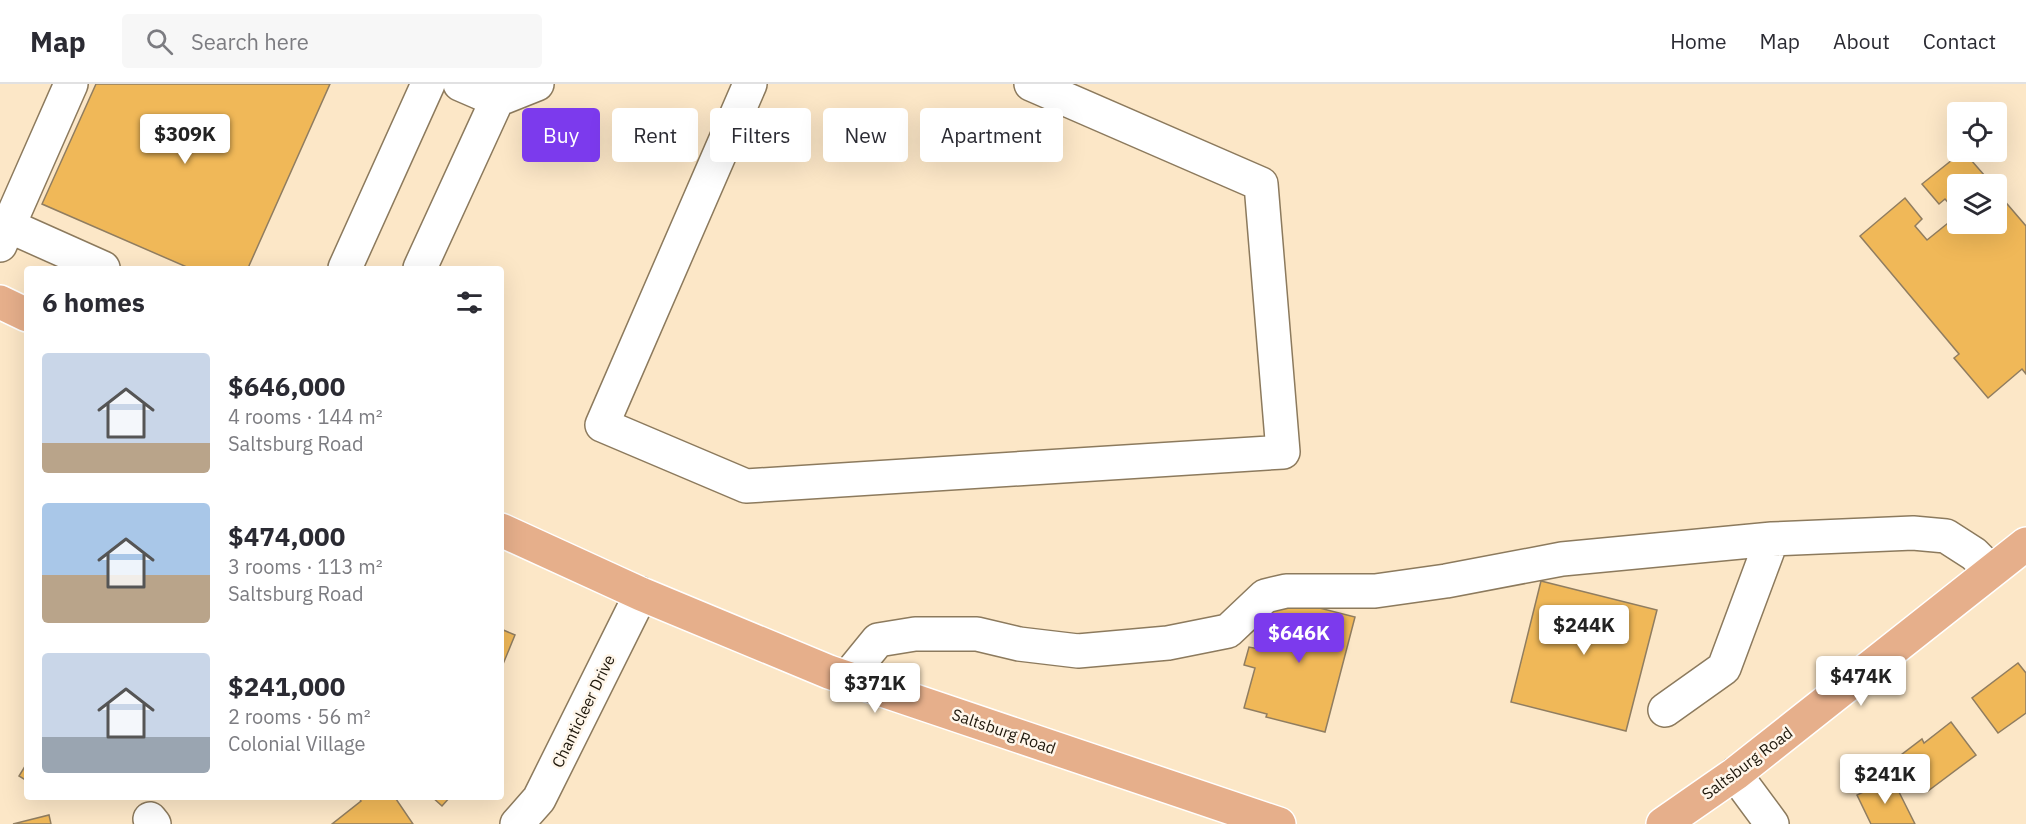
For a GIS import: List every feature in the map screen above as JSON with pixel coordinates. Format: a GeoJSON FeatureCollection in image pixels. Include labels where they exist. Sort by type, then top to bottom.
{"type":"FeatureCollection","features":[{"type":"Feature","properties":{"kind":"main road"},"geometry":{"type":"LineString","coordinates":[[0,302],[24,314]]}},
{"type":"Feature","properties":{"kind":"main road","name":"Saltsburg Road"},"geometry":{"type":"LineString","coordinates":[[504,531],[641,594],[847,678],[1260,821]]}},
{"type":"Feature","properties":{"kind":"main road","name":"Saltsburg Road"},"geometry":{"type":"LineString","coordinates":[[1663,824],[1735,774],[2026,544]]}},
{"type":"Feature","properties":{"kind":"street"},"geometry":{"type":"LineString","coordinates":[[71,84],[3,231],[98,266]]}},
{"type":"Feature","properties":{"kind":"street"},"geometry":{"type":"LineString","coordinates":[[346,266],[428,84]]}},
{"type":"Feature","properties":{"kind":"street"},"geometry":{"type":"LineString","coordinates":[[460,84],[496,100]]}},
{"type":"Feature","properties":{"kind":"street"},"geometry":{"type":"LineString","coordinates":[[421,266],[496,100],[537,84]]}},
{"type":"Feature","properties":{"kind":"street"},"geometry":{"type":"LineString","coordinates":[[750,84],[602,425],[746,486],[1283,452],[1261,184],[1031,84]]}},
{"type":"Feature","properties":{"kind":"street"},"geometry":{"type":"LineString","coordinates":[[847,678],[878,640],[915,634],[976,634],[1019,644],[1078,651],[1168,643],[1228,631],[1265,597],[1286,591],[1375,591],[1446,581],[1562,559],[1772,539],[1913,533],[1946,536],[1974,554],[1991,571]]}},
{"type":"Feature","properties":{"kind":"street"},"geometry":{"type":"LineString","coordinates":[[1665,710],[1724,668],[1772,539]]}},
{"type":"Feature","properties":{"kind":"street","name":"Chanticleer Drive"},"geometry":{"type":"LineString","coordinates":[[517,824],[539,799],[641,594]]}},
{"type":"Feature","properties":{"kind":"street"},"geometry":{"type":"LineString","coordinates":[[1735,774],[1772,824]]}},
{"type":"Feature","properties":{"kind":"building"},"geometry":{"type":"Polygon","coordinates":[[[96,84],[330,84],[249,266],[184,266],[42,204],[96,84]]]}},
{"type":"Feature","properties":{"kind":"building"},"geometry":{"type":"Polygon","coordinates":[[[1950,162],[1973,162],[1983,174],[1947,174],[1947,201],[1945,199],[1939,204],[1922,184],[1950,162]]]}},
{"type":"Feature","properties":{"kind":"building"},"geometry":{"type":"Polygon","coordinates":[[[1905,198],[1922,219],[1915,226],[1927,240],[1947,224],[1947,234],[2007,234],[2007,204],[2026,226],[2026,374],[2022,369],[1988,398],[1954,358],[1959,354],[1860,236],[1905,198]]]}},
{"type":"Feature","properties":{"kind":"building"},"geometry":{"type":"Polygon","coordinates":[[[1541,581],[1657,610],[1626,731],[1511,702],[1541,581]]]}},
{"type":"Feature","properties":{"kind":"building"},"geometry":{"type":"Polygon","coordinates":[[[1272,600],[1296,602],[1355,617],[1325,732],[1266,717],[1267,714],[1244,708],[1255,668],[1244,665],[1249,647],[1259,649],[1272,600]]]}},
{"type":"Feature","properties":{"kind":"building"},"geometry":{"type":"Polygon","coordinates":[[[504,630],[515,635],[504,662],[504,630]]]}},
{"type":"Feature","properties":{"kind":"building"},"geometry":{"type":"Polygon","coordinates":[[[2018,663],[2026,673],[2026,713],[1998,733],[1972,698],[2018,663]]]}},
{"type":"Feature","properties":{"kind":"building"},"geometry":{"type":"Polygon","coordinates":[[[1951,722],[1976,755],[1928,791],[1901,755],[1922,739],[1924,743],[1951,722]]]}},
{"type":"Feature","properties":{"kind":"building"},"geometry":{"type":"Polygon","coordinates":[[[24,768],[24,779],[19,776],[24,768]]]}},
{"type":"Feature","properties":{"kind":"building"},"geometry":{"type":"Polygon","coordinates":[[[1892,778],[1915,824],[1871,824],[1857,795],[1892,778]]]}},
{"type":"Feature","properties":{"kind":"building"},"geometry":{"type":"Polygon","coordinates":[[[397,800],[413,824],[332,824],[361,801],[397,800]]]}},
{"type":"Feature","properties":{"kind":"building"},"geometry":{"type":"Polygon","coordinates":[[[435,800],[447,800],[442,806],[435,800]]]}},
{"type":"Feature","properties":{"kind":"building"},"geometry":{"type":"Polygon","coordinates":[[[49,815],[51,824],[13,824],[49,815]]]}}]}
